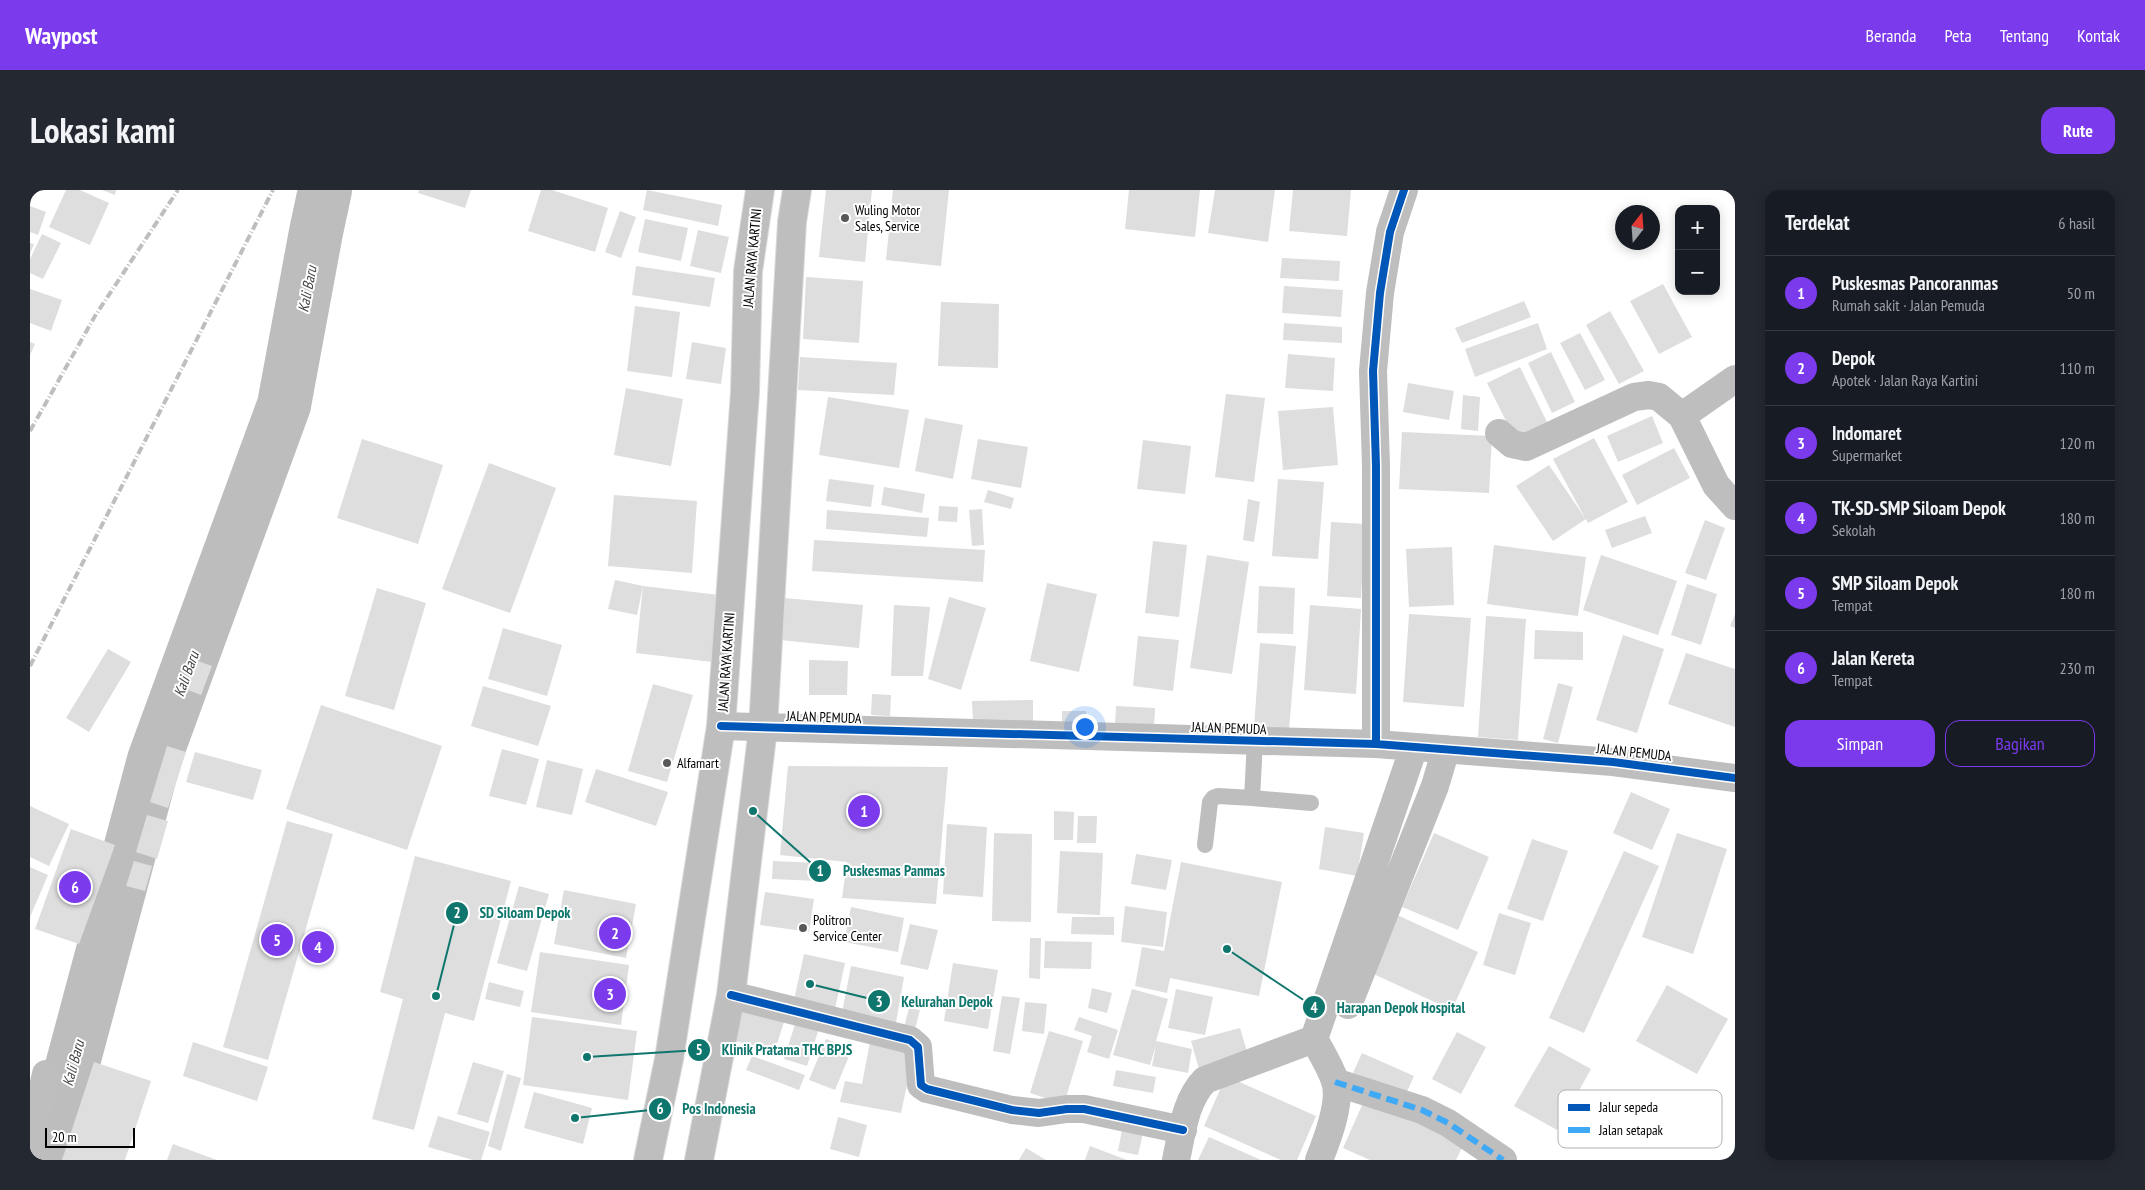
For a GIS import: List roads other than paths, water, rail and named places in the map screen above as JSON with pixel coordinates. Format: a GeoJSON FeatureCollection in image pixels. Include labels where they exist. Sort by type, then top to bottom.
{"type":"FeatureCollection","features":[{"type":"Feature","properties":{"kind":"street","name":"JALAN RAYA KARTINI"},"geometry":{"type":"LineString","coordinates":[[648,1160],[669,1059],[721,726],[745,392],[748,271],[760,190]]}},
{"type":"Feature","properties":{"kind":"street"},"geometry":{"type":"LineString","coordinates":[[698,1160],[731,995],[763,728],[792,222],[797,190]]}},
{"type":"Feature","properties":{"kind":"street"},"geometry":{"type":"LineString","coordinates":[[1376,744],[1376,466],[1373,370],[1380,292],[1389,241],[1404,190]]}},
{"type":"Feature","properties":{"kind":"street"},"geometry":{"type":"LineString","coordinates":[[1682,416],[1735,379]]}},
{"type":"Feature","properties":{"kind":"street"},"geometry":{"type":"LineString","coordinates":[[1499,433],[1512,444],[1526,447],[1634,397],[1649,395],[1659,397],[1682,416],[1716,485],[1735,506]]}},
{"type":"Feature","properties":{"kind":"street","name":"JALAN PEMUDA"},"geometry":{"type":"LineString","coordinates":[[721,726],[1376,744],[1613,762],[1735,778]]}},
{"type":"Feature","properties":{"kind":"street"},"geometry":{"type":"LineString","coordinates":[[1319,1160],[1329,1134],[1337,1096],[1335,1082],[1314,1039],[1414,747]]}},
{"type":"Feature","properties":{"kind":"street"},"geometry":{"type":"LineString","coordinates":[[1348,1005],[1435,786],[1446,749]]}},
{"type":"Feature","properties":{"kind":"street"},"geometry":{"type":"LineString","coordinates":[[731,995],[910,1040],[918,1047],[921,1085],[927,1089],[1012,1110],[1039,1113],[1067,1109],[1084,1109],[1183,1130]]}},
{"type":"Feature","properties":{"kind":"street"},"geometry":{"type":"LineString","coordinates":[[1176,1160],[1189,1107],[1196,1089],[1206,1080],[1314,1039]]}},
{"type":"Feature","properties":{"kind":"street"},"geometry":{"type":"LineString","coordinates":[[30,1143],[46,1074]]}},
{"type":"Feature","properties":{"kind":"street"},"geometry":{"type":"LineString","coordinates":[[1335,1082],[1422,1110],[1448,1122],[1503,1160]]}},
{"type":"Feature","properties":{"kind":"lane"},"geometry":{"type":"LineString","coordinates":[[1252,798],[1255,742]]}},
{"type":"Feature","properties":{"kind":"lane"},"geometry":{"type":"LineString","coordinates":[[1205,845],[1210,802],[1218,796],[1310,803]]}},
{"type":"Feature","properties":{"kind":"waterway","name":"Kali Baru"},"geometry":{"type":"LineString","coordinates":[[47,1160],[154,760],[284,405],[325,190]]}},
{"type":"Feature","properties":{"kind":"railway"},"geometry":{"type":"LineString","coordinates":[[30,431],[95,316],[178,190]]}},
{"type":"Feature","properties":{"kind":"railway"},"geometry":{"type":"LineString","coordinates":[[30,666],[273,190]]}},
{"type":"Feature","properties":{"kind":"place","name":"Wuling Motor Sales, Service"},"geometry":{"type":"Point","coordinates":[845,218]}},
{"type":"Feature","properties":{"kind":"place","name":"Alfamart"},"geometry":{"type":"Point","coordinates":[667,763]}},
{"type":"Feature","properties":{"kind":"place","name":"Puskesmas Panmas"},"geometry":{"type":"Point","coordinates":[753,811]}},
{"type":"Feature","properties":{"kind":"place","name":"Puskesmas Pancoranmas"},"geometry":{"type":"Point","coordinates":[864,811]}},
{"type":"Feature","properties":{"kind":"place","name":"Jalan Kereta"},"geometry":{"type":"Point","coordinates":[75,887]}},
{"type":"Feature","properties":{"kind":"place","name":"Politron Service Center"},"geometry":{"type":"Point","coordinates":[803,928]}},
{"type":"Feature","properties":{"kind":"place","name":"Depok"},"geometry":{"type":"Point","coordinates":[615,933]}},
{"type":"Feature","properties":{"kind":"place","name":"SMP Siloam Depok"},"geometry":{"type":"Point","coordinates":[277,940]}},
{"type":"Feature","properties":{"kind":"place","name":"TK-SD-SMP Siloam Depok"},"geometry":{"type":"Point","coordinates":[318,947]}},
{"type":"Feature","properties":{"kind":"place","name":"Harapan Depok Hospital"},"geometry":{"type":"Point","coordinates":[1227,949]}},
{"type":"Feature","properties":{"kind":"place","name":"Kelurahan Depok"},"geometry":{"type":"Point","coordinates":[810,984]}},
{"type":"Feature","properties":{"kind":"place","name":"Indomaret"},"geometry":{"type":"Point","coordinates":[610,994]}},
{"type":"Feature","properties":{"kind":"place","name":"SD Siloam Depok"},"geometry":{"type":"Point","coordinates":[436,996]}},
{"type":"Feature","properties":{"kind":"place","name":"Klinik Pratama THC BPJS"},"geometry":{"type":"Point","coordinates":[587,1057]}},
{"type":"Feature","properties":{"kind":"place","name":"Pos Indonesia"},"geometry":{"type":"Point","coordinates":[575,1118]}}]}
